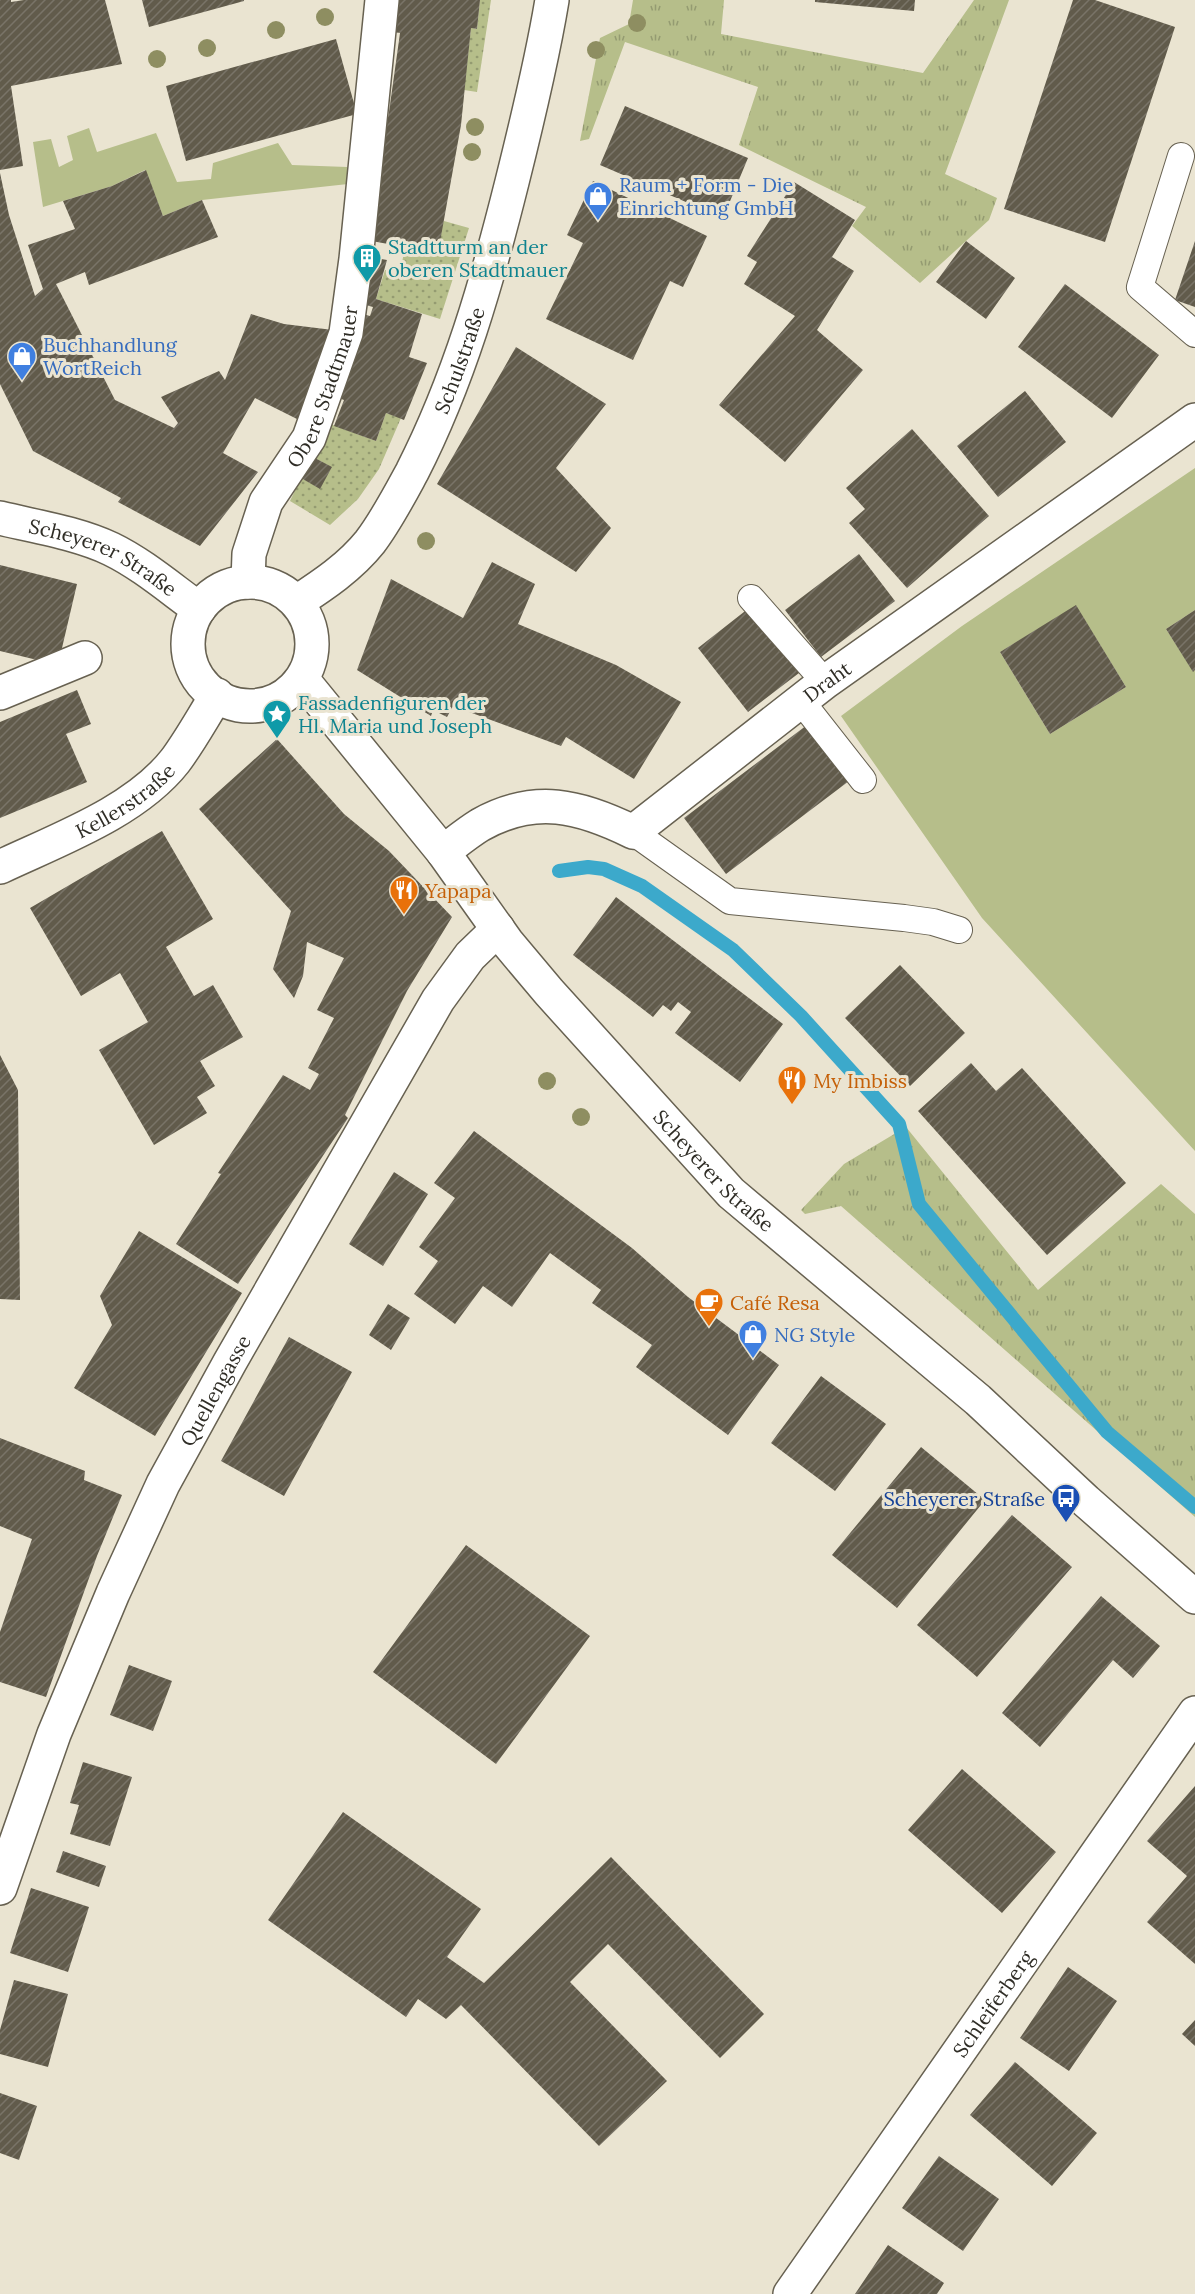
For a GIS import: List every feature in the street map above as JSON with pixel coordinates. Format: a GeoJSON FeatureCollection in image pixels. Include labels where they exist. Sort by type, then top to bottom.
{"type":"FeatureCollection","features":[{"type":"Feature","properties":{"kind":"street","name":"Obere Stadtmauer"},"geometry":{"type":"LineString","coordinates":[[248,582],[249,554],[266,502],[309,438],[346,333],[356,259],[382,0]]}},
{"type":"Feature","properties":{"kind":"street","name":"Schulstraße"},"geometry":{"type":"LineString","coordinates":[[297,602],[343,570],[369,543],[394,506],[427,442],[458,368],[496,248],[525,130],[552,0]]}},
{"type":"Feature","properties":{"kind":"street","name":"Draht"},"geometry":{"type":"LineString","coordinates":[[633,832],[813,692],[1195,420]]}},
{"type":"Feature","properties":{"kind":"street","name":"Scheyerer Straße"},"geometry":{"type":"LineString","coordinates":[[0,518],[75,536],[111,549],[199,609]]}},
{"type":"Feature","properties":{"kind":"street"},"geometry":{"type":"LineString","coordinates":[[248,582],[275,587],[297,602],[309,625],[313,644],[302,679],[288,693],[272,702],[252,706],[234,703],[217,695],[202,682],[192,665],[189,646],[191,626],[199,609],[211,596],[226,587],[248,582]]}},
{"type":"Feature","properties":{"kind":"street"},"geometry":{"type":"LineString","coordinates":[[0,693],[85,658]]}},
{"type":"Feature","properties":{"kind":"street","name":"Scheyerer Straße"},"geometry":{"type":"LineString","coordinates":[[302,679],[443,852],[498,929],[549,992],[731,1193],[978,1400],[1086,1501],[1195,1597]]}},
{"type":"Feature","properties":{"kind":"street","name":"Kellerstraße"},"geometry":{"type":"LineString","coordinates":[[0,867],[79,829],[133,799],[175,761],[217,695]]}},
{"type":"Feature","properties":{"kind":"street"},"geometry":{"type":"LineString","coordinates":[[443,852],[495,817],[528,808],[553,805],[593,814],[633,832]]}},
{"type":"Feature","properties":{"kind":"street","name":"Quellengasse"},"geometry":{"type":"LineString","coordinates":[[0,1888],[54,1734],[113,1593],[163,1484],[230,1362],[438,1000],[470,956],[498,929]]}},
{"type":"Feature","properties":{"kind":"street","name":"Schleiferberg"},"geometry":{"type":"LineString","coordinates":[[790,2294],[1195,1713]]}},
{"type":"Feature","properties":{"kind":"lane"},"geometry":{"type":"LineString","coordinates":[[1181,156],[1140,287],[1195,334]]}},
{"type":"Feature","properties":{"kind":"lane"},"geometry":{"type":"LineString","coordinates":[[751,598],[813,692],[863,780]]}},
{"type":"Feature","properties":{"kind":"lane"},"geometry":{"type":"LineString","coordinates":[[633,832],[730,901],[933,922],[959,930]]}},
{"type":"Feature","properties":{"kind":"green space"},"geometry":{"type":"Polygon","coordinates":[[[480,0],[491,0],[477,92],[464,90],[471,28],[477,29],[480,0]]]}},
{"type":"Feature","properties":{"kind":"green space"},"geometry":{"type":"Polygon","coordinates":[[[633,0],[724,0],[721,34],[923,73],[974,0],[1009,0],[945,174],[997,198],[989,220],[920,283],[852,226],[866,207],[739,145],[758,87],[625,42],[589,139],[580,141],[600,38],[629,24],[633,0]]]}},
{"type":"Feature","properties":{"kind":"green space"},"geometry":{"type":"Polygon","coordinates":[[[89,128],[97,152],[156,133],[177,182],[211,179],[213,163],[278,143],[292,165],[347,167],[348,184],[202,200],[163,216],[145,170],[112,186],[43,207],[33,142],[51,139],[59,167],[73,160],[67,136],[89,128]]]}},
{"type":"Feature","properties":{"kind":"green space"},"geometry":{"type":"Polygon","coordinates":[[[444,221],[469,228],[440,319],[376,299],[385,270],[400,273],[405,247],[444,221]]]}},
{"type":"Feature","properties":{"kind":"green space"},"geometry":{"type":"Polygon","coordinates":[[[386,413],[401,418],[379,469],[358,499],[330,525],[290,501],[301,478],[320,488],[331,467],[313,457],[325,422],[376,441],[386,413]]]}},
{"type":"Feature","properties":{"kind":"green space"},"geometry":{"type":"Polygon","coordinates":[[[1195,468],[1195,610],[1166,629],[1193,671],[1195,670],[1195,1151],[982,918],[841,716],[962,626],[1195,468]],[[1076,606],[1000,652],[1050,734],[1126,687],[1076,606]]]}},
{"type":"Feature","properties":{"kind":"green space"},"geometry":{"type":"Polygon","coordinates":[[[906,1127],[1038,1290],[1161,1184],[1195,1214],[1195,1517],[841,1206],[805,1214],[801,1210],[844,1164],[906,1127]]]}},
{"type":"Feature","properties":{"kind":"building"},"geometry":{"type":"Polygon","coordinates":[[[0,0],[11,0],[11,2],[105,0],[122,64],[11,86],[23,166],[0,170],[0,0]]]}},
{"type":"Feature","properties":{"kind":"building"},"geometry":{"type":"Polygon","coordinates":[[[142,0],[244,0],[244,1],[149,27],[142,0]]]}},
{"type":"Feature","properties":{"kind":"building"},"geometry":{"type":"Polygon","coordinates":[[[389,0],[480,0],[477,29],[471,28],[461,125],[438,253],[366,240],[389,112],[400,33],[386,31],[389,0]]]}},
{"type":"Feature","properties":{"kind":"building"},"geometry":{"type":"Polygon","coordinates":[[[815,0],[915,0],[914,11],[815,2],[815,0]]]}},
{"type":"Feature","properties":{"kind":"building"},"geometry":{"type":"Polygon","coordinates":[[[1073,0],[1095,0],[1175,27],[1105,242],[1004,209],[1073,0]]]}},
{"type":"Feature","properties":{"kind":"building"},"geometry":{"type":"Polygon","coordinates":[[[336,39],[357,114],[186,161],[166,86],[336,39]]]}},
{"type":"Feature","properties":{"kind":"building"},"geometry":{"type":"Polygon","coordinates":[[[625,106],[748,158],[723,218],[600,165],[625,106]]]}},
{"type":"Feature","properties":{"kind":"building"},"geometry":{"type":"Polygon","coordinates":[[[146,170],[163,216],[202,200],[218,237],[89,285],[85,272],[56,284],[115,400],[174,428],[178,423],[161,397],[219,371],[225,380],[251,314],[284,324],[333,330],[299,420],[255,398],[223,453],[258,472],[200,546],[118,502],[121,498],[33,451],[0,384],[0,173],[9,215],[35,296],[43,289],[28,245],[75,229],[63,201],[112,186],[146,170]]]}},
{"type":"Feature","properties":{"kind":"building"},"geometry":{"type":"Polygon","coordinates":[[[593,181],[707,236],[683,287],[670,281],[633,360],[546,319],[583,243],[567,235],[593,181]]]}},
{"type":"Feature","properties":{"kind":"building"},"geometry":{"type":"Polygon","coordinates":[[[794,182],[855,220],[832,257],[854,271],[817,330],[863,370],[785,462],[719,405],[795,316],[744,284],[757,262],[747,256],[794,182]]]}},
{"type":"Feature","properties":{"kind":"building"},"geometry":{"type":"Polygon","coordinates":[[[966,241],[1015,278],[986,319],[936,282],[966,241]]]}},
{"type":"Feature","properties":{"kind":"building"},"geometry":{"type":"Polygon","coordinates":[[[1195,241],[1195,307],[1175,300],[1195,241]]]}},
{"type":"Feature","properties":{"kind":"building"},"geometry":{"type":"Polygon","coordinates":[[[358,255],[387,260],[376,299],[422,314],[409,357],[427,363],[404,420],[386,413],[376,441],[334,426],[344,400],[331,395],[355,312],[370,316],[373,307],[351,301],[358,255]]]}},
{"type":"Feature","properties":{"kind":"building"},"geometry":{"type":"Polygon","coordinates":[[[1065,284],[1159,355],[1112,418],[1018,347],[1065,284]]]}},
{"type":"Feature","properties":{"kind":"building"},"geometry":{"type":"Polygon","coordinates":[[[516,347],[606,404],[556,468],[611,528],[576,572],[437,484],[516,347]]]}},
{"type":"Feature","properties":{"kind":"building"},"geometry":{"type":"Polygon","coordinates":[[[1025,391],[1066,442],[998,497],[957,446],[1025,391]]]}},
{"type":"Feature","properties":{"kind":"building"},"geometry":{"type":"Polygon","coordinates":[[[912,429],[989,516],[907,588],[849,523],[865,509],[846,488],[912,429]]]}},
{"type":"Feature","properties":{"kind":"building"},"geometry":{"type":"Polygon","coordinates":[[[313,457],[332,467],[320,489],[301,478],[313,457]]]}},
{"type":"Feature","properties":{"kind":"building"},"geometry":{"type":"Polygon","coordinates":[[[859,554],[895,601],[821,657],[785,610],[859,554]]]}},
{"type":"Feature","properties":{"kind":"building"},"geometry":{"type":"Polygon","coordinates":[[[492,562],[535,584],[518,624],[616,665],[681,702],[634,779],[566,737],[561,746],[453,706],[447,717],[433,710],[431,716],[357,670],[391,579],[463,618],[492,562]]]}},
{"type":"Feature","properties":{"kind":"building"},"geometry":{"type":"Polygon","coordinates":[[[0,565],[77,584],[58,665],[0,651],[0,565]]]}},
{"type":"Feature","properties":{"kind":"building"},"geometry":{"type":"Polygon","coordinates":[[[1076,605],[1126,687],[1050,734],[1000,652],[1076,605]]]}},
{"type":"Feature","properties":{"kind":"building"},"geometry":{"type":"Polygon","coordinates":[[[749,608],[799,673],[748,712],[698,648],[749,608]]]}},
{"type":"Feature","properties":{"kind":"building"},"geometry":{"type":"Polygon","coordinates":[[[1195,610],[1195,670],[1193,672],[1166,629],[1195,610]]]}},
{"type":"Feature","properties":{"kind":"building"},"geometry":{"type":"Polygon","coordinates":[[[77,690],[91,724],[66,734],[87,782],[0,818],[0,722],[77,690]]]}},
{"type":"Feature","properties":{"kind":"building"},"geometry":{"type":"Polygon","coordinates":[[[807,725],[849,781],[726,874],[684,818],[807,725]]]}},
{"type":"Feature","properties":{"kind":"building"},"geometry":{"type":"Polygon","coordinates":[[[277,739],[344,814],[389,851],[452,917],[407,991],[345,1115],[348,1118],[238,1284],[176,1244],[221,1174],[218,1173],[283,1075],[310,1090],[319,1074],[308,1068],[334,1018],[317,1010],[344,958],[307,942],[303,976],[294,998],[273,969],[291,911],[199,809],[277,739]]]}},
{"type":"Feature","properties":{"kind":"building"},"geometry":{"type":"Polygon","coordinates":[[[162,831],[213,919],[166,947],[194,996],[213,985],[243,1037],[200,1061],[215,1086],[197,1097],[207,1113],[154,1145],[99,1050],[148,1022],[120,973],[81,996],[30,908],[162,831]]]}},
{"type":"Feature","properties":{"kind":"building"},"geometry":{"type":"Polygon","coordinates":[[[616,897],[783,1024],[740,1082],[675,1033],[691,1012],[678,1002],[671,1011],[663,1005],[653,1017],[573,955],[616,897]]]}},
{"type":"Feature","properties":{"kind":"building"},"geometry":{"type":"Polygon","coordinates":[[[900,965],[965,1033],[910,1086],[845,1018],[900,965]]]}},
{"type":"Feature","properties":{"kind":"building"},"geometry":{"type":"Polygon","coordinates":[[[0,1055],[18,1090],[20,1300],[0,1299],[0,1055]]]}},
{"type":"Feature","properties":{"kind":"building"},"geometry":{"type":"Polygon","coordinates":[[[971,1063],[996,1091],[1022,1068],[1126,1183],[1047,1255],[918,1111],[971,1063]]]}},
{"type":"Feature","properties":{"kind":"building"},"geometry":{"type":"Polygon","coordinates":[[[474,1131],[632,1248],[688,1297],[779,1365],[728,1435],[636,1367],[652,1345],[592,1303],[601,1290],[550,1253],[512,1307],[483,1286],[455,1324],[414,1294],[438,1261],[419,1247],[455,1198],[434,1183],[474,1131]]]}},
{"type":"Feature","properties":{"kind":"building"},"geometry":{"type":"Polygon","coordinates":[[[394,1172],[428,1194],[383,1266],[349,1244],[394,1172]]]}},
{"type":"Feature","properties":{"kind":"building"},"geometry":{"type":"Polygon","coordinates":[[[139,1231],[242,1293],[155,1436],[74,1388],[112,1325],[100,1296],[139,1231]]]}},
{"type":"Feature","properties":{"kind":"building"},"geometry":{"type":"Polygon","coordinates":[[[388,1304],[410,1318],[391,1350],[369,1335],[388,1304]]]}},
{"type":"Feature","properties":{"kind":"building"},"geometry":{"type":"Polygon","coordinates":[[[289,1337],[352,1372],[284,1496],[221,1461],[289,1337]]]}},
{"type":"Feature","properties":{"kind":"building"},"geometry":{"type":"Polygon","coordinates":[[[821,1376],[886,1424],[835,1491],[771,1443],[821,1376]]]}},
{"type":"Feature","properties":{"kind":"building"},"geometry":{"type":"Polygon","coordinates":[[[0,1438],[85,1471],[84,1480],[122,1495],[97,1556],[46,1697],[0,1682],[0,1632],[32,1539],[0,1526],[0,1438]]]}},
{"type":"Feature","properties":{"kind":"building"},"geometry":{"type":"Polygon","coordinates":[[[921,1447],[985,1500],[897,1608],[832,1555],[921,1447]]]}},
{"type":"Feature","properties":{"kind":"building"},"geometry":{"type":"Polygon","coordinates":[[[1012,1515],[1072,1567],[977,1677],[917,1625],[1012,1515]]]}},
{"type":"Feature","properties":{"kind":"building"},"geometry":{"type":"Polygon","coordinates":[[[466,1545],[590,1636],[496,1764],[373,1672],[466,1545]]]}},
{"type":"Feature","properties":{"kind":"building"},"geometry":{"type":"Polygon","coordinates":[[[1101,1596],[1160,1646],[1133,1678],[1113,1660],[1040,1747],[1002,1713],[1101,1596]]]}},
{"type":"Feature","properties":{"kind":"building"},"geometry":{"type":"Polygon","coordinates":[[[129,1665],[172,1681],[153,1731],[110,1715],[129,1665]]]}},
{"type":"Feature","properties":{"kind":"building"},"geometry":{"type":"Polygon","coordinates":[[[83,1762],[132,1777],[110,1846],[70,1834],[79,1805],[70,1803],[83,1762]]]}},
{"type":"Feature","properties":{"kind":"building"},"geometry":{"type":"Polygon","coordinates":[[[962,1769],[1056,1852],[1002,1913],[908,1830],[962,1769]]]}},
{"type":"Feature","properties":{"kind":"building"},"geometry":{"type":"Polygon","coordinates":[[[1195,1786],[1195,1964],[1147,1922],[1187,1876],[1147,1841],[1195,1786]]]}},
{"type":"Feature","properties":{"kind":"building"},"geometry":{"type":"Polygon","coordinates":[[[343,1812],[481,1909],[447,1957],[484,1983],[611,1857],[764,2014],[720,2058],[608,1944],[570,1982],[667,2081],[599,2146],[461,2005],[446,2019],[418,1999],[406,2017],[268,1920],[343,1812]]]}},
{"type":"Feature","properties":{"kind":"building"},"geometry":{"type":"Polygon","coordinates":[[[63,1851],[106,1866],[99,1887],[56,1872],[63,1851]]]}},
{"type":"Feature","properties":{"kind":"building"},"geometry":{"type":"Polygon","coordinates":[[[31,1888],[89,1907],[68,1972],[10,1953],[31,1888]]]}},
{"type":"Feature","properties":{"kind":"building"},"geometry":{"type":"Polygon","coordinates":[[[1068,1967],[1117,2001],[1069,2071],[1020,2038],[1068,1967]]]}},
{"type":"Feature","properties":{"kind":"building"},"geometry":{"type":"Polygon","coordinates":[[[14,1980],[68,1994],[48,2067],[0,2054],[0,2030],[14,1980]]]}},
{"type":"Feature","properties":{"kind":"building"},"geometry":{"type":"Polygon","coordinates":[[[1195,2020],[1195,2046],[1182,2034],[1195,2020]]]}},
{"type":"Feature","properties":{"kind":"building"},"geometry":{"type":"Polygon","coordinates":[[[1015,2062],[1097,2133],[1052,2186],[970,2115],[1015,2062]]]}},
{"type":"Feature","properties":{"kind":"building"},"geometry":{"type":"Polygon","coordinates":[[[0,2093],[37,2106],[19,2160],[0,2153],[0,2093]]]}},
{"type":"Feature","properties":{"kind":"building"},"geometry":{"type":"Polygon","coordinates":[[[939,2156],[999,2199],[963,2251],[902,2208],[939,2156]]]}},
{"type":"Feature","properties":{"kind":"building"},"geometry":{"type":"Polygon","coordinates":[[[888,2245],[944,2283],[937,2294],[855,2294],[888,2245]]]}},
{"type":"Feature","properties":{"kind":"waterway"},"geometry":{"type":"LineString","coordinates":[[559,871],[588,867],[604,869],[642,886],[733,950],[801,1016],[899,1124],[919,1204],[1107,1432],[1195,1507]]}},
{"type":"Feature","properties":{"kind":"place","name":"Raum + Form - Die Einrichtung GmbH"},"geometry":{"type":"Point","coordinates":[598,222]}},
{"type":"Feature","properties":{"kind":"place","name":"Stadtturm an der oberen Stadtmauer"},"geometry":{"type":"Point","coordinates":[367,284]}},
{"type":"Feature","properties":{"kind":"place","name":"Buchhandlung WortReich"},"geometry":{"type":"Point","coordinates":[22,382]}},
{"type":"Feature","properties":{"kind":"place","name":"Fassadenfiguren der Hl. Maria und Joseph"},"geometry":{"type":"Point","coordinates":[277,740]}},
{"type":"Feature","properties":{"kind":"place","name":"Yapapa"},"geometry":{"type":"Point","coordinates":[404,916]}},
{"type":"Feature","properties":{"kind":"place","name":"My Imbiss"},"geometry":{"type":"Point","coordinates":[792,1106]}},
{"type":"Feature","properties":{"kind":"place","name":"Café Resa"},"geometry":{"type":"Point","coordinates":[709,1328]}},
{"type":"Feature","properties":{"kind":"place","name":"NG Style"},"geometry":{"type":"Point","coordinates":[753,1360]}},
{"type":"Feature","properties":{"kind":"place","name":"Scheyerer Straße"},"geometry":{"type":"Point","coordinates":[1066,1524]}}]}
